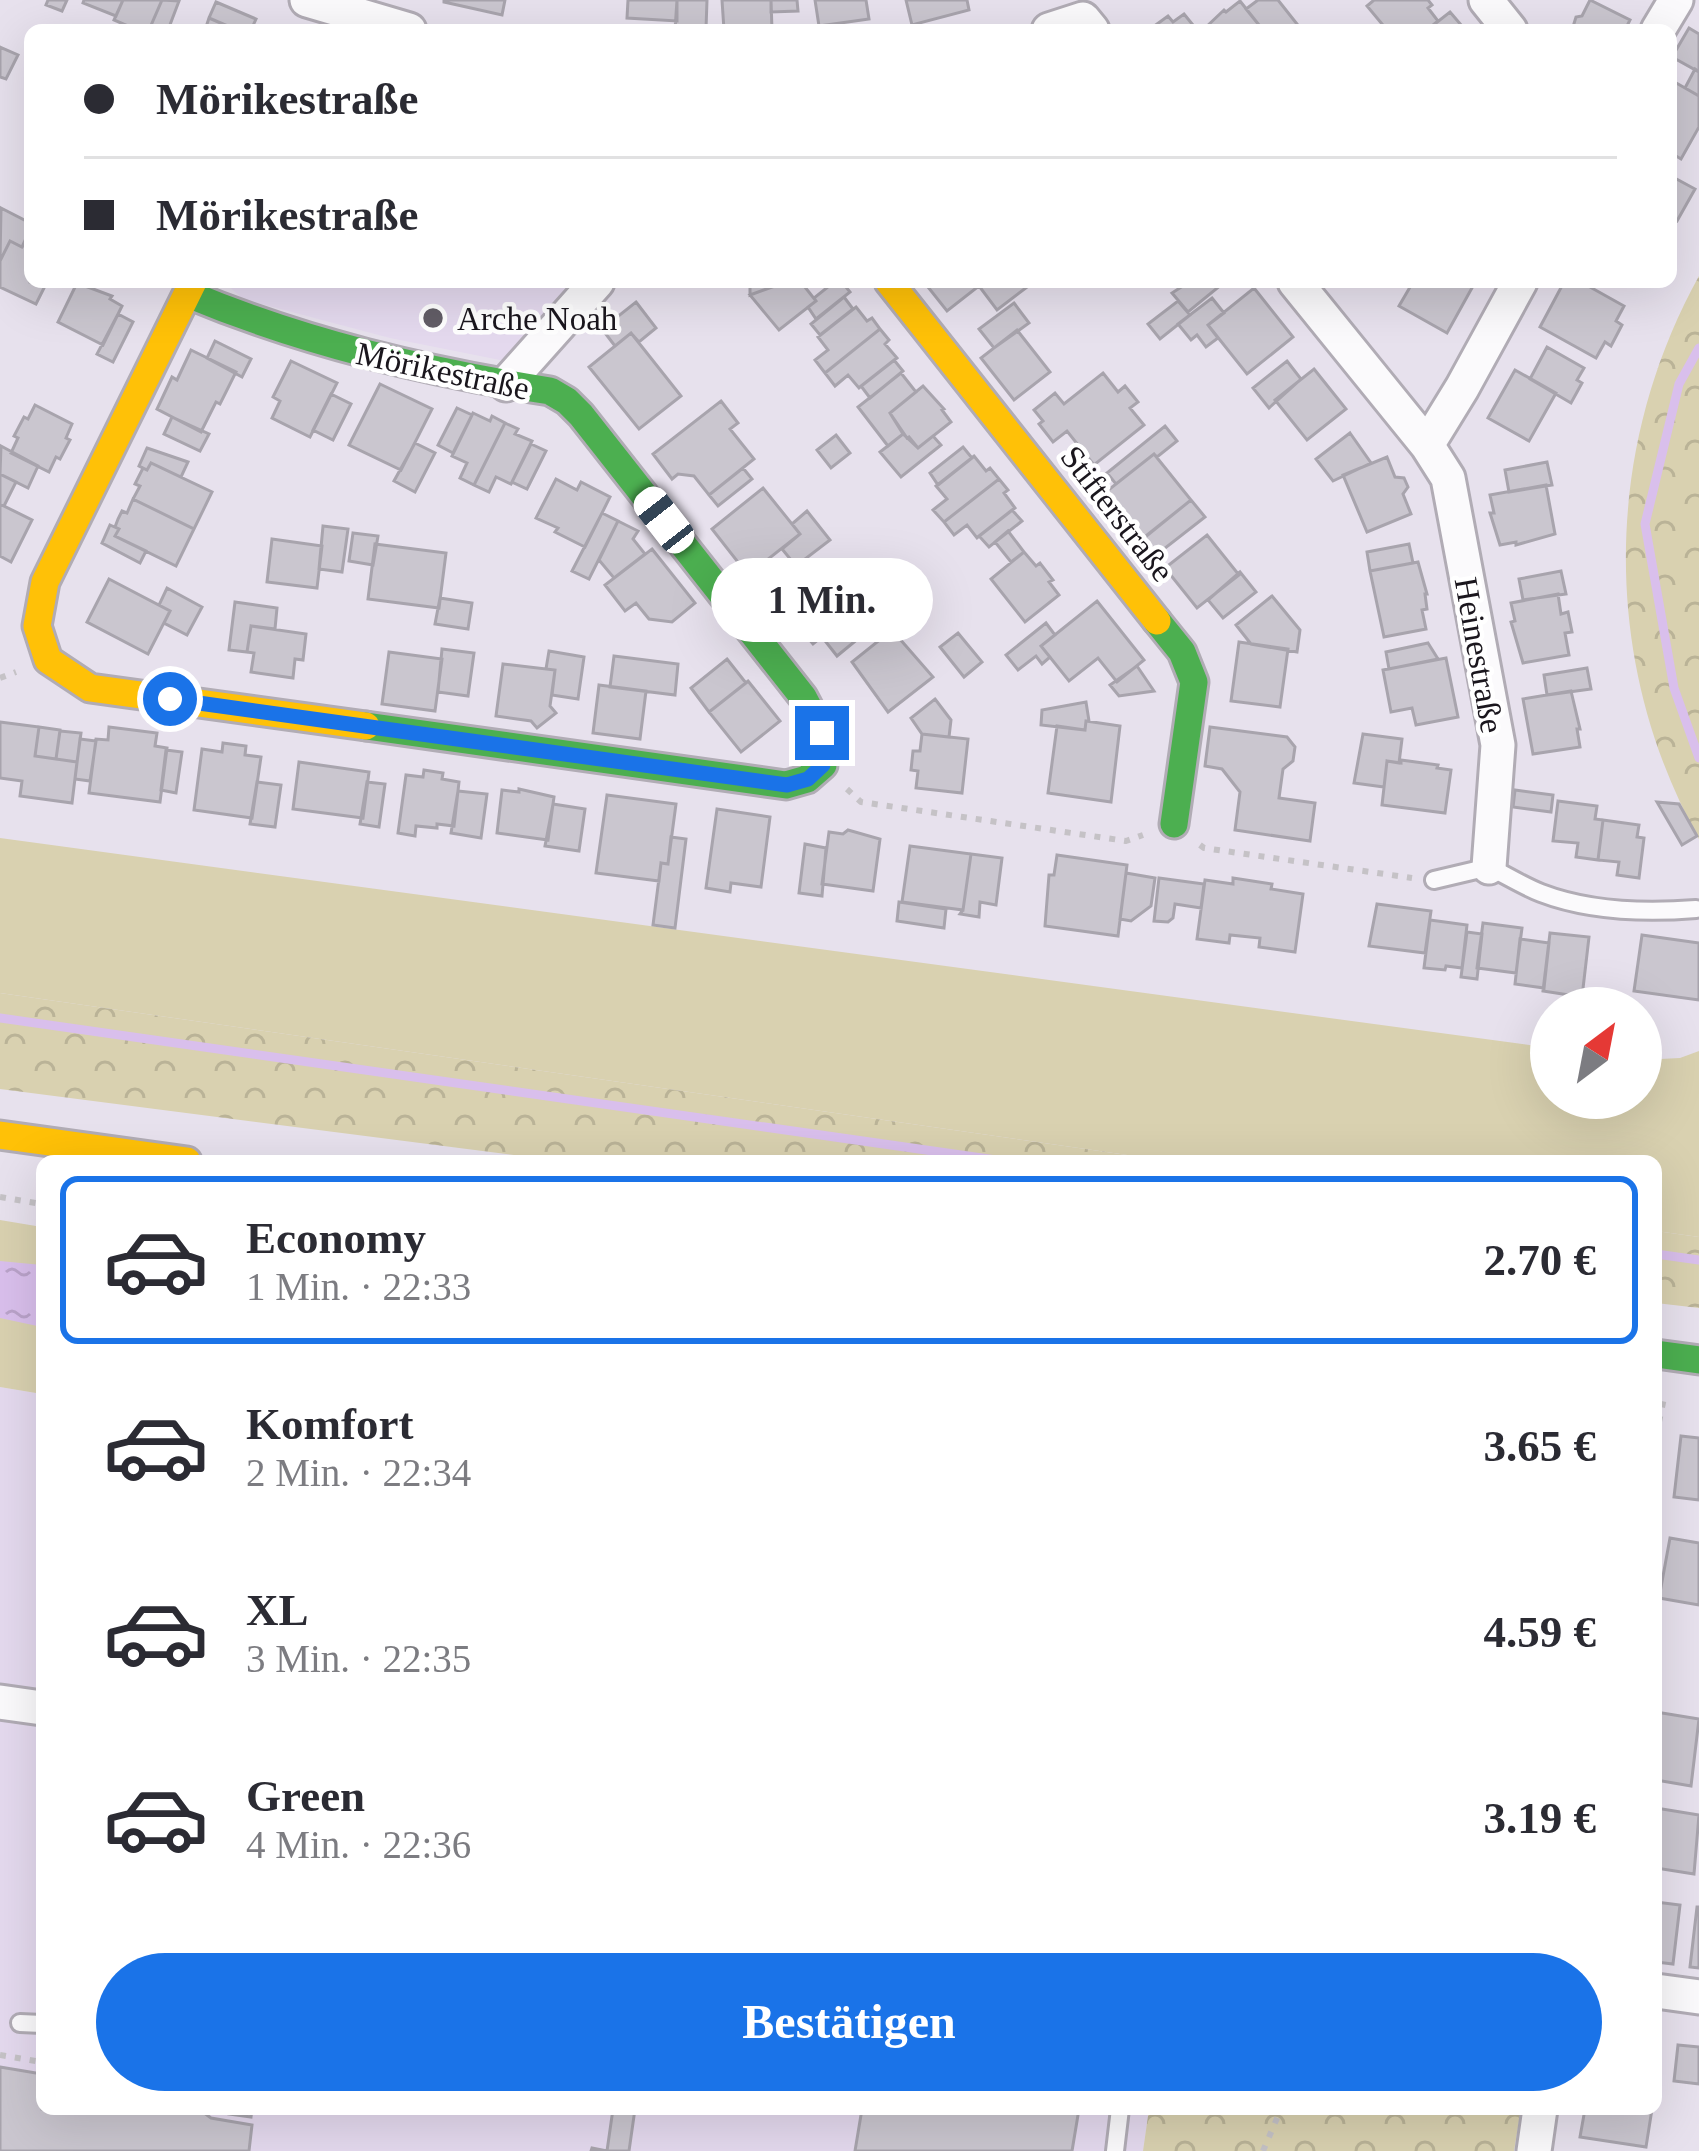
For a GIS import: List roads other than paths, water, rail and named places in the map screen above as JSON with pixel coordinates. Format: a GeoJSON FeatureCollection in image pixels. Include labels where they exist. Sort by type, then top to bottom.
{"type":"FeatureCollection","features":[{"type":"Feature","properties":{"kind":"street"},"geometry":{"type":"LineString","coordinates":[[1486,0],[1505,24]]}},
{"type":"Feature","properties":{"kind":"street"},"geometry":{"type":"LineString","coordinates":[[307,11],[377,24]]}},
{"type":"Feature","properties":{"kind":"street","name":"Mörikestraße"},"geometry":{"type":"LineString","coordinates":[[191,288],[228,312],[356,353],[550,392],[567,401],[803,697],[822,733],[823,765],[808,779],[787,785],[90,688],[47,660],[37,626],[45,582],[191,288]]}},
{"type":"Feature","properties":{"kind":"street"},"geometry":{"type":"LineString","coordinates":[[506,384],[592,288]]}},
{"type":"Feature","properties":{"kind":"street","name":"Stifterstraße"},"geometry":{"type":"LineString","coordinates":[[894,288],[1182,652],[1194,682],[1174,824]]}},
{"type":"Feature","properties":{"kind":"street","name":"Heinestraße"},"geometry":{"type":"LineString","coordinates":[[1300,288],[1448,478],[1498,745],[1489,866]]}},
{"type":"Feature","properties":{"kind":"street"},"geometry":{"type":"LineString","coordinates":[[1426,445],[1517,288]]}},
{"type":"Feature","properties":{"kind":"street"},"geometry":{"type":"LineString","coordinates":[[0,1135],[144,1155]]}},
{"type":"Feature","properties":{"kind":"street"},"geometry":{"type":"LineString","coordinates":[[1662,1355],[1699,1360]]}},
{"type":"Feature","properties":{"kind":"street"},"geometry":{"type":"LineString","coordinates":[[0,1702],[36,1707]]}},
{"type":"Feature","properties":{"kind":"street"},"geometry":{"type":"LineString","coordinates":[[1662,1992],[1699,1997]]}},
{"type":"Feature","properties":{"kind":"street"},"geometry":{"type":"LineString","coordinates":[[1534,2151],[1539,2115]]}},
{"type":"Feature","properties":{"kind":"lane"},"geometry":{"type":"LineString","coordinates":[[1434,880],[1489,866],[1543,894],[1610,908],[1696,909]]}},
{"type":"Feature","properties":{"kind":"lane"},"geometry":{"type":"LineString","coordinates":[[20,2023],[36,2024]]}},
{"type":"Feature","properties":{"kind":"lane"},"geometry":{"type":"LineString","coordinates":[[1115,2151],[1119,2115]]}},
{"type":"Feature","properties":{"kind":"water"},"geometry":{"type":"Polygon","coordinates":[[[0,1261],[36,1264],[36,1326],[0,1318],[0,1261]]]}},
{"type":"Feature","properties":{"kind":"waterway"},"geometry":{"type":"LineString","coordinates":[[1699,348],[1679,384],[1645,524],[1674,688],[1699,758]]}},
{"type":"Feature","properties":{"kind":"waterway"},"geometry":{"type":"LineString","coordinates":[[0,1018],[961,1155]]}},
{"type":"Feature","properties":{"kind":"waterway"},"geometry":{"type":"LineString","coordinates":[[1662,1255],[1699,1260]]}},
{"type":"Feature","properties":{"kind":"place","name":"Arche Noah"},"geometry":{"type":"Point","coordinates":[433,318]}}]}
